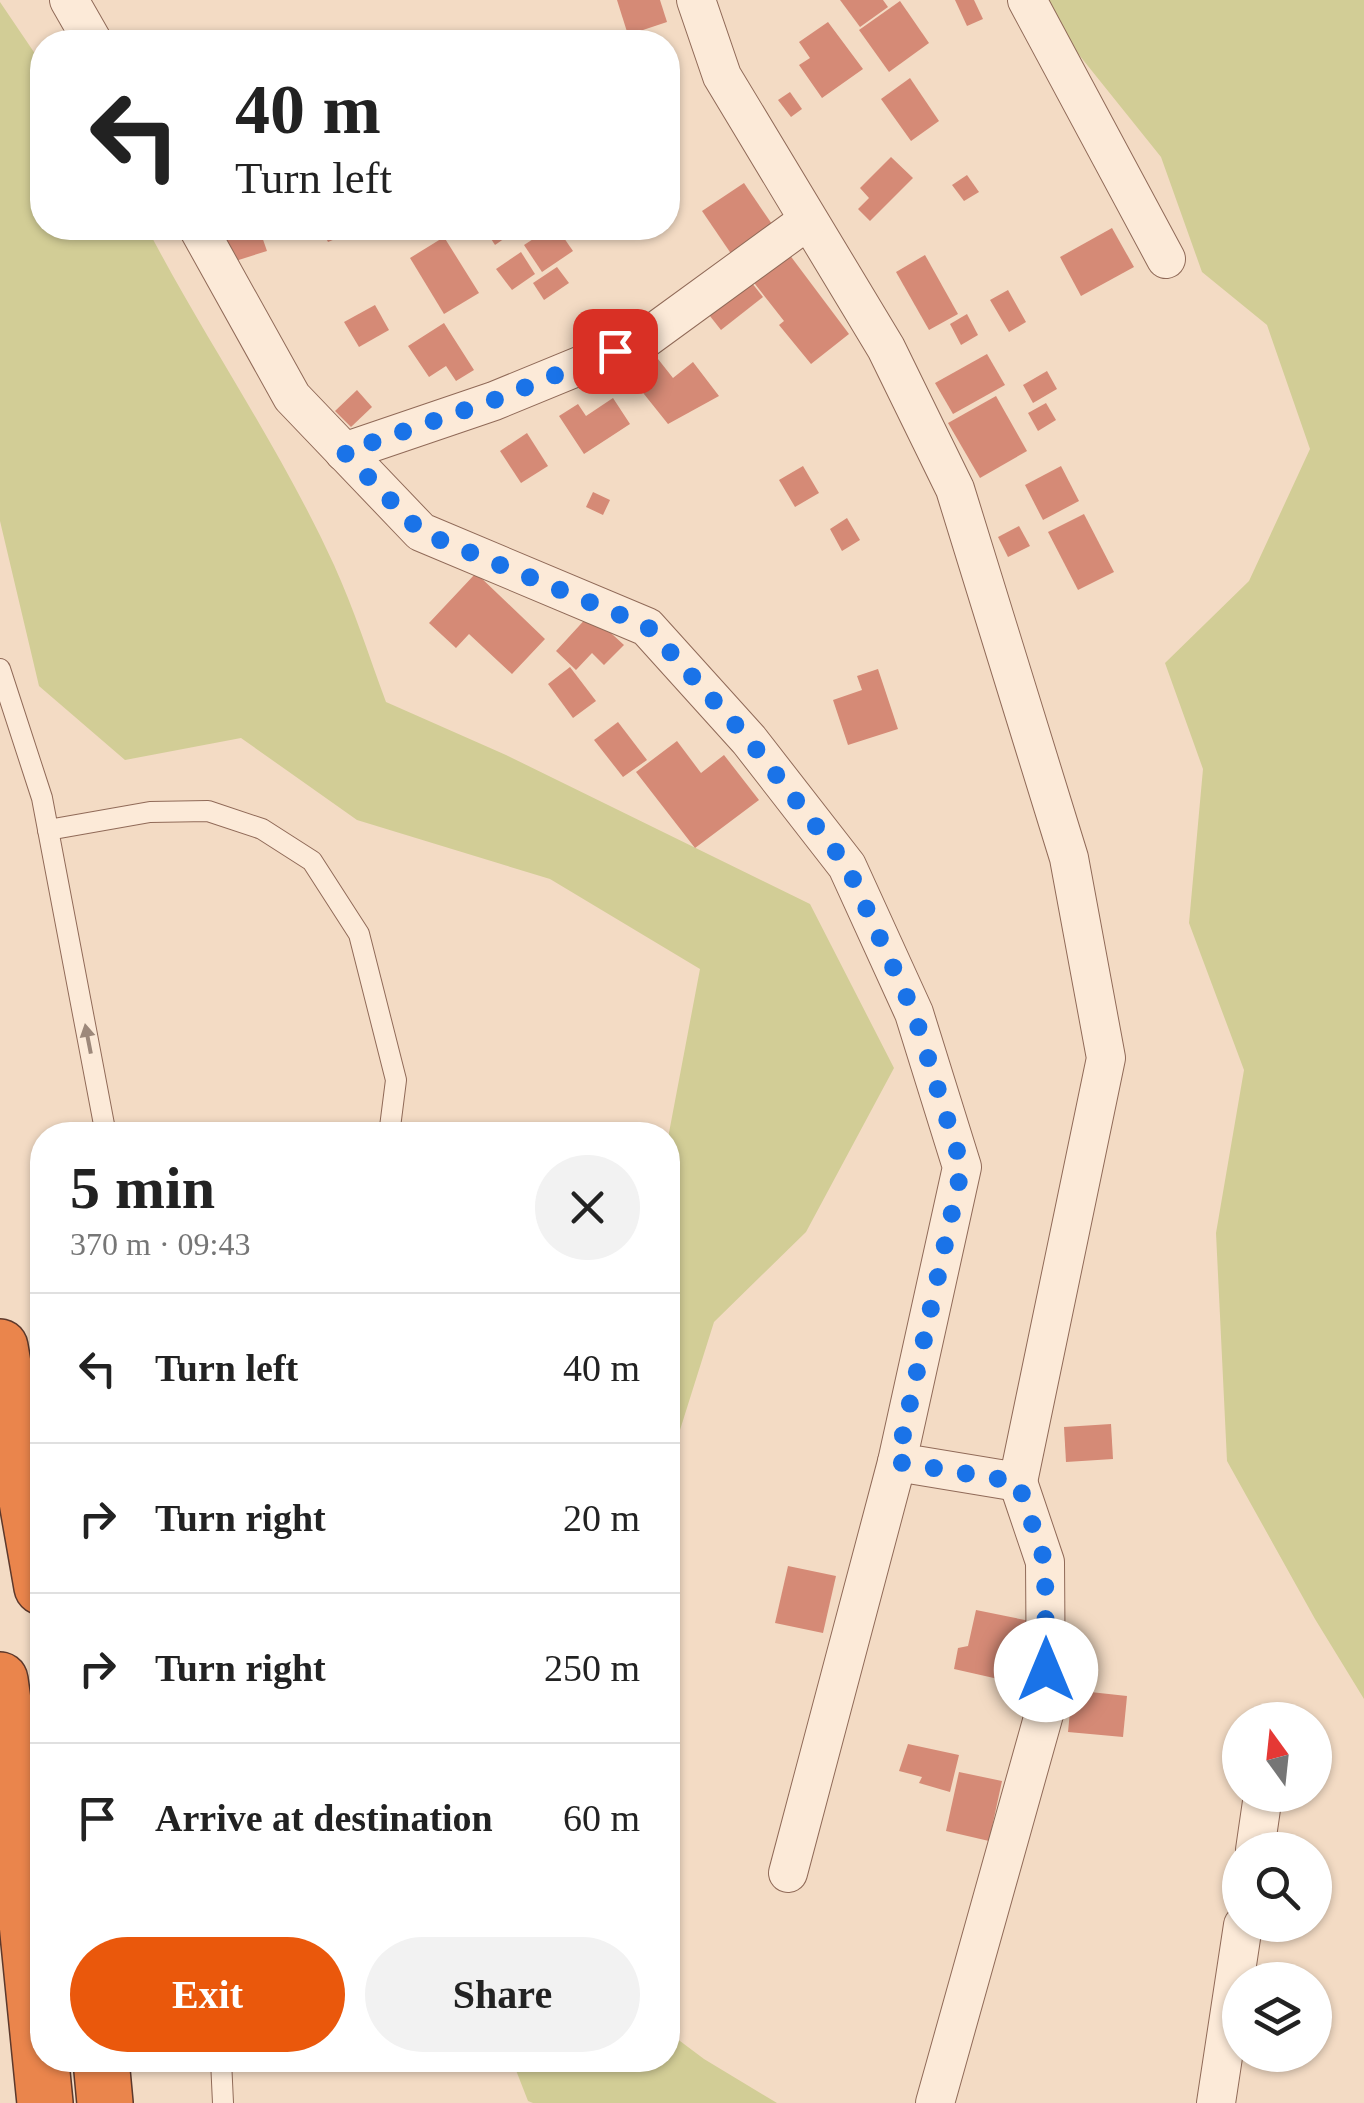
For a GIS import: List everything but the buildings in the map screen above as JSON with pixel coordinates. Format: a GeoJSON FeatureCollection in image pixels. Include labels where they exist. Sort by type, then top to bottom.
{"type":"FeatureCollection","features":[{"type":"Feature","properties":{"kind":"highway"},"geometry":{"type":"LineString","coordinates":[[0,1347],[30,1518]]}},
{"type":"Feature","properties":{"kind":"highway"},"geometry":{"type":"LineString","coordinates":[[0,1680],[30,1953]]}},
{"type":"Feature","properties":{"kind":"highway"},"geometry":{"type":"LineString","coordinates":[[42,2072],[45,2103]]}},
{"type":"Feature","properties":{"kind":"highway"},"geometry":{"type":"LineString","coordinates":[[102,2072],[105,2103]]}},
{"type":"Feature","properties":{"kind":"street"},"geometry":{"type":"LineString","coordinates":[[68,0],[86,30]]}},
{"type":"Feature","properties":{"kind":"street"},"geometry":{"type":"LineString","coordinates":[[696,0],[722,76],[886,348],[955,489],[1068,858],[1106,1058],[1018,1482],[1045,1562],[1046,1707],[935,2103]]}},
{"type":"Feature","properties":{"kind":"street"},"geometry":{"type":"LineString","coordinates":[[1027,0],[1166,259]]}},
{"type":"Feature","properties":{"kind":"street"},"geometry":{"type":"LineString","coordinates":[[344,452],[494,400],[646,339],[807,221]]}},
{"type":"Feature","properties":{"kind":"street"},"geometry":{"type":"LineString","coordinates":[[205,240],[292,396],[421,532],[647,626],[749,740],[847,866],[914,1013],[962,1167],[897,1462],[788,1873]]}},
{"type":"Feature","properties":{"kind":"street"},"geometry":{"type":"LineString","coordinates":[[897,1462],[1018,1482]]}},
{"type":"Feature","properties":{"kind":"street"},"geometry":{"type":"LineString","coordinates":[[1216,2103],[1240,1942]]}},
{"type":"Feature","properties":{"kind":"lane"},"geometry":{"type":"LineString","coordinates":[[0,668],[48,830],[104,1122]]}},
{"type":"Feature","properties":{"kind":"lane"},"geometry":{"type":"LineString","coordinates":[[48,830],[150,812],[208,811],[262,830],[312,860],[358,934],[396,1080],[391,1122]]}},
{"type":"Feature","properties":{"kind":"lane"},"geometry":{"type":"LineString","coordinates":[[221,2072],[222,2103]]}},
{"type":"Feature","properties":{"kind":"shaded area"},"geometry":{"type":"Polygon","coordinates":[[[1035,0],[1364,0],[1364,1699],[1227,1461],[1216,1233],[1244,1070],[1189,923],[1203,769],[1165,663],[1249,581],[1310,449],[1267,325],[1202,272],[1161,157],[1035,0]]]}},
{"type":"Feature","properties":{"kind":"shaded area"},"geometry":{"type":"Polygon","coordinates":[[[0,2],[30,46],[30,240],[154,240],[313,522],[348,598],[386,702],[506,755],[810,904],[894,1068],[806,1232],[714,1322],[680,1430],[680,1122],[671,1122],[700,969],[550,879],[357,820],[241,738],[125,760],[39,686],[0,521],[0,2]]]}},
{"type":"Feature","properties":{"kind":"shaded area"},"geometry":{"type":"Polygon","coordinates":[[[680,2041],[777,2103],[533,2103],[528,2101],[517,2072],[680,2072],[680,2041]]]}},
{"type":"Feature","properties":{"kind":"route"},"geometry":{"type":"LineString","coordinates":[[615,351],[494,400],[344,452],[421,532],[647,626],[749,740],[847,866],[914,1013],[962,1167],[897,1462],[1018,1482],[1045,1562],[1046,1670]]}}]}
